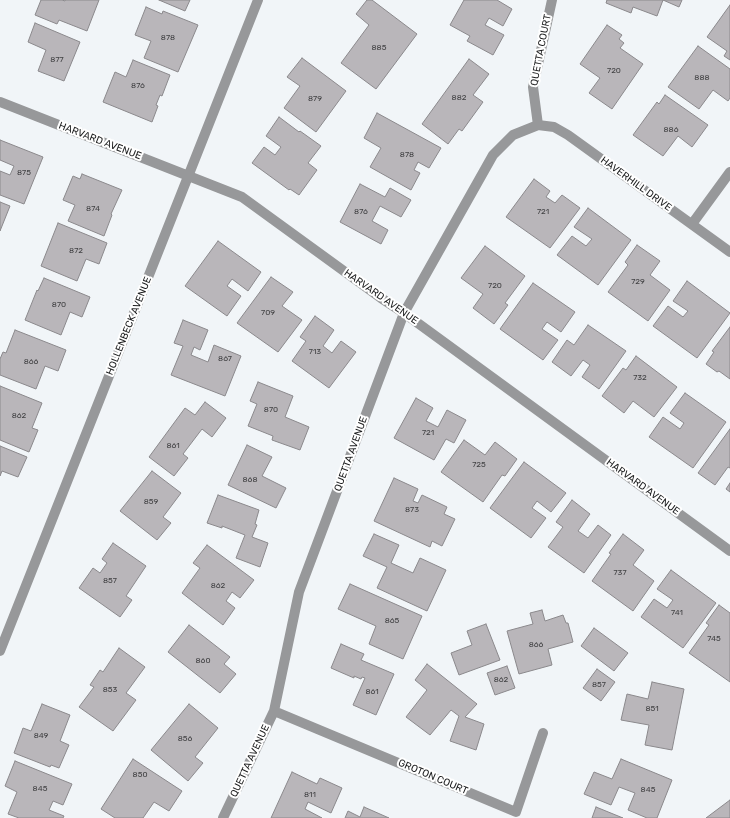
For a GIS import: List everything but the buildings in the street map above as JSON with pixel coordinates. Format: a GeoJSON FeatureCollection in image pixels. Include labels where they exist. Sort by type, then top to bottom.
{"type":"FeatureCollection","features":[{"type":"Feature","properties":{"kind":"street","name":"HOLLENBECK AVENUE"},"geometry":{"type":"LineString","coordinates":[[0,651],[258,0]]}},
{"type":"Feature","properties":{"kind":"street","name":"QUETTA COURT"},"geometry":{"type":"LineString","coordinates":[[538,125],[533,87],[552,0]]}},
{"type":"Feature","properties":{"kind":"street","name":"HARVARD AVENUE"},"geometry":{"type":"LineString","coordinates":[[0,102],[242,197],[404,313],[730,551]]}},
{"type":"Feature","properties":{"kind":"street","name":"HAVERHILL DRIVE"},"geometry":{"type":"LineString","coordinates":[[538,125],[554,127],[568,135],[730,252]]}},
{"type":"Feature","properties":{"kind":"street","name":"QUETTA AVENUE"},"geometry":{"type":"LineString","coordinates":[[223,818],[274,711],[299,592],[404,313],[493,155],[513,135],[538,125]]}},
{"type":"Feature","properties":{"kind":"street"},"geometry":{"type":"LineString","coordinates":[[692,224],[730,172]]}},
{"type":"Feature","properties":{"kind":"street","name":"GROTON COURT"},"geometry":{"type":"LineString","coordinates":[[274,711],[516,812],[543,733]]}}]}
